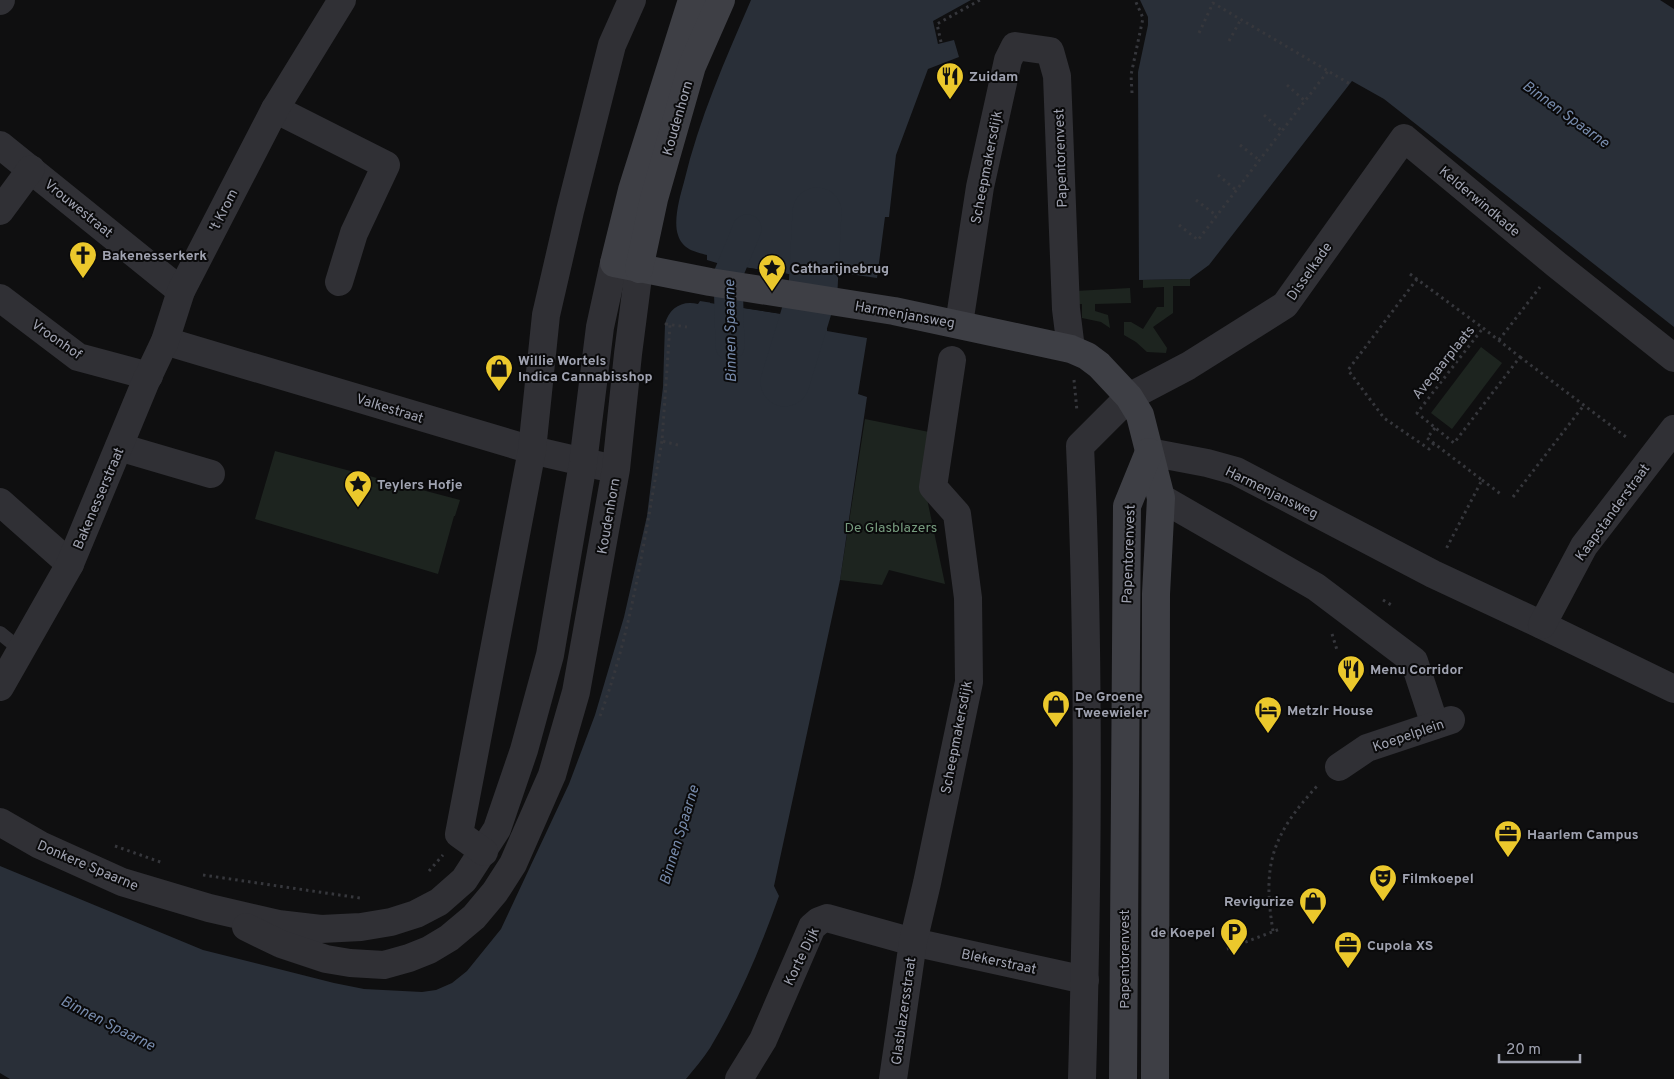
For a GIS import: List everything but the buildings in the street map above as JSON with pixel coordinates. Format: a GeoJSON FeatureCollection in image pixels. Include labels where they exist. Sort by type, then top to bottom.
{"type":"FeatureCollection","features":[{"type":"Feature","properties":{"kind":"street","name":"'t Krom"},"geometry":{"type":"LineString","coordinates":[[165,341],[181,291],[275,109],[342,0]]}},
{"type":"Feature","properties":{"kind":"street"},"geometry":{"type":"LineString","coordinates":[[484,852],[459,834],[532,450],[546,316],[612,45],[632,0]]}},
{"type":"Feature","properties":{"kind":"street","name":"Koudenhorn"},"geometry":{"type":"LineString","coordinates":[[384,964],[409,958],[429,950],[449,938],[474,917],[495,892],[513,864],[552,775],[576,692],[616,469],[628,354],[627,266],[632,190],[692,0]]}},
{"type":"Feature","properties":{"kind":"street","name":"Koudenhorn"},"geometry":{"type":"LineString","coordinates":[[391,922],[416,914],[439,902],[464,880],[484,852],[497,829],[524,750],[550,655],[584,463],[600,326],[654,199],[692,66],[721,0]]}},
{"type":"Feature","properties":{"kind":"street","name":"Scheepmakersdijk"},"geometry":{"type":"LineString","coordinates":[[959,324],[980,188],[1008,60],[1015,46],[1050,51]]}},
{"type":"Feature","properties":{"kind":"street","name":"Papentorenvest"},"geometry":{"type":"LineString","coordinates":[[1050,51],[1056,76],[1066,309],[1071,349]]}},
{"type":"Feature","properties":{"kind":"street"},"geometry":{"type":"LineString","coordinates":[[275,109],[386,166],[354,233],[340,282]]}},
{"type":"Feature","properties":{"kind":"street","name":"Kelderwindkade"},"geometry":{"type":"LineString","coordinates":[[1404,138],[1557,265],[1674,358]]}},
{"type":"Feature","properties":{"kind":"street","name":"Disselkade"},"geometry":{"type":"LineString","coordinates":[[1129,397],[1188,366],[1285,305],[1404,138]]}},
{"type":"Feature","properties":{"kind":"street","name":"Vrouwestraat"},"geometry":{"type":"LineString","coordinates":[[0,145],[181,291]]}},
{"type":"Feature","properties":{"kind":"street"},"geometry":{"type":"LineString","coordinates":[[0,211],[31,169]]}},
{"type":"Feature","properties":{"kind":"street","name":"Harmenjansweg"},"geometry":{"type":"LineString","coordinates":[[627,266],[710,282],[894,311],[1071,349],[1087,356],[1099,365],[1129,397],[1140,415],[1148,452],[1207,463],[1236,471],[1433,574],[1674,689]]}},
{"type":"Feature","properties":{"kind":"street","name":"Vroonhof"},"geometry":{"type":"LineString","coordinates":[[0,298],[78,357],[149,376]]}},
{"type":"Feature","properties":{"kind":"street","name":"Valkestraat"},"geometry":{"type":"LineString","coordinates":[[165,341],[532,450],[616,469]]}},
{"type":"Feature","properties":{"kind":"street","name":"Bakenesserstraat"},"geometry":{"type":"LineString","coordinates":[[0,687],[70,564],[165,341]]}},
{"type":"Feature","properties":{"kind":"street","name":"Scheepmakersdijk"},"geometry":{"type":"LineString","coordinates":[[913,942],[969,682],[968,598],[957,514],[933,487],[952,360]]}},
{"type":"Feature","properties":{"kind":"street"},"geometry":{"type":"LineString","coordinates":[[1082,1079],[1087,750],[1080,446],[1129,397]]}},
{"type":"Feature","properties":{"kind":"street","name":"Kaapstanderstraat"},"geometry":{"type":"LineString","coordinates":[[1542,625],[1584,546],[1674,429]]}},
{"type":"Feature","properties":{"kind":"street"},"geometry":{"type":"LineString","coordinates":[[119,447],[211,474]]}},
{"type":"Feature","properties":{"kind":"street"},"geometry":{"type":"LineString","coordinates":[[1148,452],[1160,498],[1156,594],[1155,1079]]}},
{"type":"Feature","properties":{"kind":"street","name":"Papentorenvest"},"geometry":{"type":"LineString","coordinates":[[1123,1079],[1127,506],[1148,452]]}},
{"type":"Feature","properties":{"kind":"street","name":"Koepelplein"},"geometry":{"type":"LineString","coordinates":[[1160,498],[1316,587],[1414,660],[1444,722],[1367,748],[1339,766]]}},
{"type":"Feature","properties":{"kind":"street"},"geometry":{"type":"LineString","coordinates":[[0,502],[70,564]]}},
{"type":"Feature","properties":{"kind":"street","name":"Donkere Spaarne"},"geometry":{"type":"LineString","coordinates":[[0,822],[40,845],[122,882],[208,908],[278,924],[321,929],[391,922]]}},
{"type":"Feature","properties":{"kind":"street","name":"Donkere Spaarne"},"geometry":{"type":"LineString","coordinates":[[208,908],[280,944],[326,959],[342,962],[384,964]]}},
{"type":"Feature","properties":{"kind":"street","name":"Korte Dijk"},"geometry":{"type":"LineString","coordinates":[[739,1079],[763,1040],[812,927],[819,921],[827,918],[913,942]]}},
{"type":"Feature","properties":{"kind":"street","name":"Blekerstraat"},"geometry":{"type":"LineString","coordinates":[[913,942],[1085,980]]}},
{"type":"Feature","properties":{"kind":"street","name":"Glasblazersstraat"},"geometry":{"type":"LineString","coordinates":[[893,1079],[913,942]]}},
{"type":"Feature","properties":{"kind":"lane"},"geometry":{"type":"LineString","coordinates":[[0,633],[21,650]]}},
{"type":"Feature","properties":{"kind":"path"},"geometry":{"type":"LineString","coordinates":[[941,42],[937,24],[980,0]]}},
{"type":"Feature","properties":{"kind":"path"},"geometry":{"type":"LineString","coordinates":[[1132,93],[1131,75],[1143,18],[1135,0]]}},
{"type":"Feature","properties":{"kind":"path"},"geometry":{"type":"LineString","coordinates":[[1198,33],[1213,2],[1350,84]]}},
{"type":"Feature","properties":{"kind":"path"},"geometry":{"type":"LineString","coordinates":[[1229,41],[1241,19]]}},
{"type":"Feature","properties":{"kind":"path"},"geometry":{"type":"LineString","coordinates":[[1179,225],[1198,240],[1328,71]]}},
{"type":"Feature","properties":{"kind":"path"},"geometry":{"type":"LineString","coordinates":[[1286,85],[1306,100]]}},
{"type":"Feature","properties":{"kind":"path"},"geometry":{"type":"LineString","coordinates":[[1264,115],[1282,131]]}},
{"type":"Feature","properties":{"kind":"path"},"geometry":{"type":"LineString","coordinates":[[1240,145],[1259,160]]}},
{"type":"Feature","properties":{"kind":"path"},"geometry":{"type":"LineString","coordinates":[[1218,175],[1236,190]]}},
{"type":"Feature","properties":{"kind":"path"},"geometry":{"type":"LineString","coordinates":[[1196,200],[1217,216]]}},
{"type":"Feature","properties":{"kind":"path"},"geometry":{"type":"LineString","coordinates":[[1499,340],[1557,265]]}},
{"type":"Feature","properties":{"kind":"path"},"geometry":{"type":"LineString","coordinates":[[1410,274],[1483,328]]}},
{"type":"Feature","properties":{"kind":"path"},"geometry":{"type":"LineString","coordinates":[[1417,279],[1348,370],[1384,418],[1429,449],[1434,443]]}},
{"type":"Feature","properties":{"kind":"path"},"geometry":{"type":"LineString","coordinates":[[597,725],[607,697],[628,622],[662,441],[670,325],[666,324],[687,327]]}},
{"type":"Feature","properties":{"kind":"path","name":"Avegaarplaats"},"geometry":{"type":"LineString","coordinates":[[1483,328],[1499,340],[1520,357],[1454,443],[1417,413],[1483,328]]}},
{"type":"Feature","properties":{"kind":"path"},"geometry":{"type":"LineString","coordinates":[[1071,349],[1080,446]]}},
{"type":"Feature","properties":{"kind":"path"},"geometry":{"type":"LineString","coordinates":[[1520,357],[1626,437]]}},
{"type":"Feature","properties":{"kind":"path"},"geometry":{"type":"LineString","coordinates":[[1513,497],[1584,405]]}},
{"type":"Feature","properties":{"kind":"path"},"geometry":{"type":"LineString","coordinates":[[1435,428],[1427,438],[1502,495]]}},
{"type":"Feature","properties":{"kind":"path"},"geometry":{"type":"LineString","coordinates":[[662,441],[678,445]]}},
{"type":"Feature","properties":{"kind":"path"},"geometry":{"type":"LineString","coordinates":[[1433,574],[1482,480]]}},
{"type":"Feature","properties":{"kind":"path"},"geometry":{"type":"LineString","coordinates":[[1273,932],[1269,907],[1268,879],[1271,857],[1280,835],[1303,801],[1318,784],[1339,766]]}},
{"type":"Feature","properties":{"kind":"path"},"geometry":{"type":"LineString","coordinates":[[426,875],[459,834]]}},
{"type":"Feature","properties":{"kind":"path"},"geometry":{"type":"LineString","coordinates":[[107,843],[168,865]]}},
{"type":"Feature","properties":{"kind":"path"},"geometry":{"type":"LineString","coordinates":[[194,874],[362,898]]}},
{"type":"Feature","properties":{"kind":"path"},"geometry":{"type":"LineString","coordinates":[[1227,949],[1280,929]]}},
{"type":"Feature","properties":{"kind":"green space"},"geometry":{"type":"Polygon","coordinates":[[[1190,279],[1190,286],[1173,286],[1173,313],[1153,327],[1167,348],[1166,353],[1147,352],[1136,342],[1124,335],[1124,322],[1131,322],[1143,329],[1157,307],[1164,307],[1164,287],[1143,288],[1143,280],[1190,279]]]}},
{"type":"Feature","properties":{"kind":"green space"},"geometry":{"type":"Polygon","coordinates":[[[1130,288],[1131,303],[1095,304],[1095,311],[1108,315],[1110,328],[1101,322],[1082,318],[1082,304],[1075,304],[1075,291],[1130,288]]]}},
{"type":"Feature","properties":{"kind":"green space"},"geometry":{"type":"Polygon","coordinates":[[[1481,347],[1502,363],[1452,429],[1431,413],[1481,347]]]}},
{"type":"Feature","properties":{"kind":"green space","name":"De Glasblazers"},"geometry":{"type":"Polygon","coordinates":[[[865,419],[929,432],[922,475],[945,584],[889,570],[882,585],[840,580],[865,419]]]}},
{"type":"Feature","properties":{"kind":"green space","name":"Teylers Hofje"},"geometry":{"type":"Polygon","coordinates":[[[275,451],[460,500],[438,574],[255,519],[275,451]]]}},
{"type":"Feature","properties":{"kind":"water"},"geometry":{"type":"Polygon","coordinates":[[[751,0],[971,0],[933,21],[938,44],[954,40],[959,57],[928,69],[896,155],[889,217],[885,217],[877,278],[836,272],[834,281],[717,263],[707,260],[707,255],[686,247],[680,240],[676,223],[677,216],[697,135],[713,90],[751,0]]]}},
{"type":"Feature","properties":{"kind":"water"},"geometry":{"type":"Polygon","coordinates":[[[1140,0],[1660,0],[1674,9],[1674,327],[1384,99],[1352,81],[1209,265],[1190,279],[1139,280],[1138,72],[1148,25],[1148,17],[1140,0]]]}},
{"type":"Feature","properties":{"kind":"water"},"geometry":{"type":"Polygon","coordinates":[[[700,301],[827,321],[827,331],[867,338],[858,394],[867,397],[840,580],[774,886],[779,896],[740,993],[710,1048],[686,1079],[10,1079],[0,1073],[0,866],[203,950],[334,983],[364,989],[422,992],[436,990],[452,983],[467,971],[501,929],[569,784],[595,715],[624,617],[647,516],[663,387],[665,324],[667,318],[677,306],[687,303],[698,304],[700,301]]]}},
{"type":"Feature","properties":{"kind":"pier"},"geometry":{"type":"Polygon","coordinates":[[[717,263],[834,281],[834,284],[716,265],[717,263]]]}},
{"type":"Feature","properties":{"kind":"pier"},"geometry":{"type":"Polygon","coordinates":[[[710,300],[828,319],[827,321],[710,303],[710,300]]]}},
{"type":"Feature","properties":{"kind":"waterway","name":"Binnen Spaarne"},"geometry":{"type":"LineString","coordinates":[[785,382],[813,290],[817,212]]}},
{"type":"Feature","properties":{"kind":"waterway","name":"Binnen Spaarne"},"geometry":{"type":"LineString","coordinates":[[730,346],[728,275],[747,229]]}},
{"type":"Feature","properties":{"kind":"place","name":"Zuidam"},"geometry":{"type":"Point","coordinates":[950,100]}},
{"type":"Feature","properties":{"kind":"place","name":"Bakenesserkerk"},"geometry":{"type":"Point","coordinates":[83,279]}},
{"type":"Feature","properties":{"kind":"place","name":"Catharijnebrug"},"geometry":{"type":"Point","coordinates":[772,292]}},
{"type":"Feature","properties":{"kind":"place","name":"Willie Wortels Indica Cannabisshop"},"geometry":{"type":"Point","coordinates":[499,392]}},
{"type":"Feature","properties":{"kind":"place","name":"Teylers Hofje"},"geometry":{"type":"Point","coordinates":[358,508]}},
{"type":"Feature","properties":{"kind":"place","name":"Menu Corridor"},"geometry":{"type":"Point","coordinates":[1351,693]}},
{"type":"Feature","properties":{"kind":"place","name":"De Groene Tweewieler"},"geometry":{"type":"Point","coordinates":[1056,728]}},
{"type":"Feature","properties":{"kind":"place","name":"Metzlr House"},"geometry":{"type":"Point","coordinates":[1268,734]}},
{"type":"Feature","properties":{"kind":"place","name":"Haarlem Campus"},"geometry":{"type":"Point","coordinates":[1508,858]}},
{"type":"Feature","properties":{"kind":"place","name":"Filmkoepel"},"geometry":{"type":"Point","coordinates":[1383,902]}},
{"type":"Feature","properties":{"kind":"place","name":"Revigurize"},"geometry":{"type":"Point","coordinates":[1313,925]}},
{"type":"Feature","properties":{"kind":"place","name":"de Koepel"},"geometry":{"type":"Point","coordinates":[1234,956]}},
{"type":"Feature","properties":{"kind":"place","name":"Cupola XS"},"geometry":{"type":"Point","coordinates":[1348,969]}}]}
